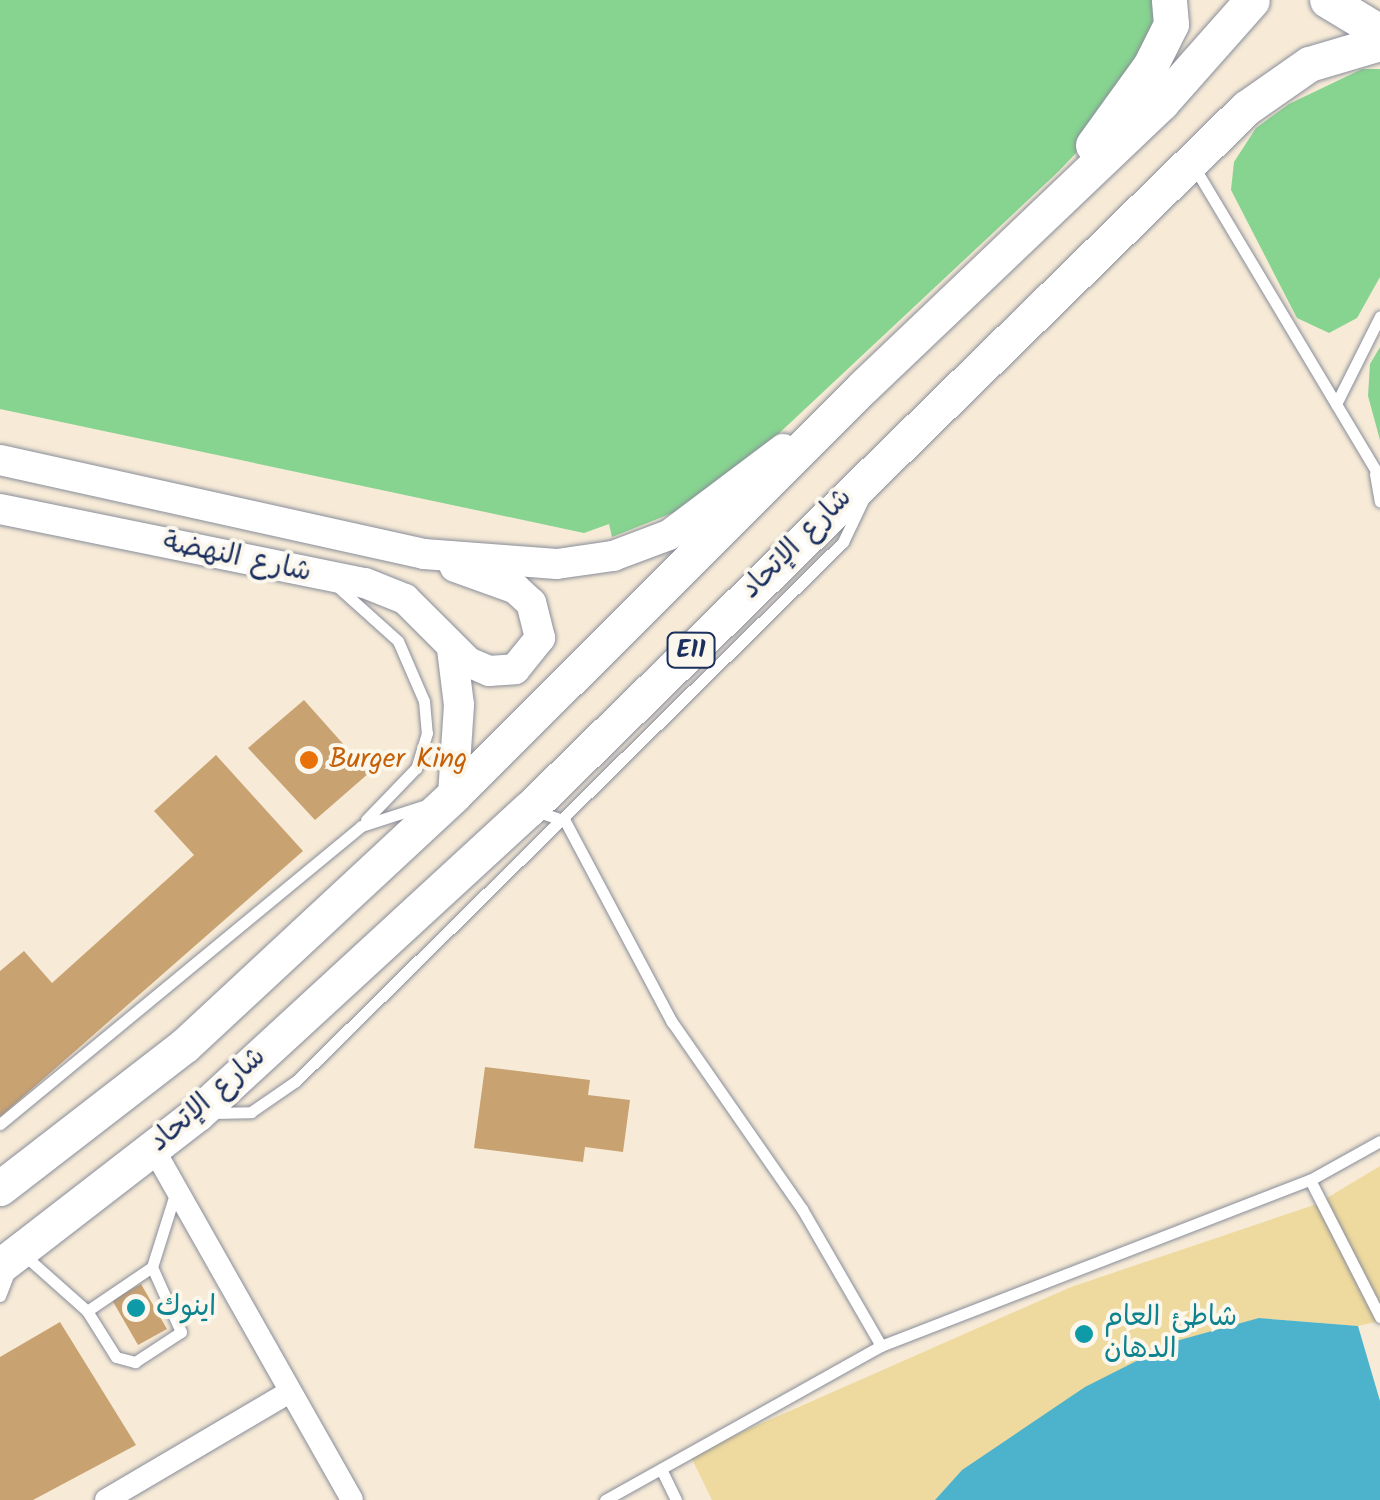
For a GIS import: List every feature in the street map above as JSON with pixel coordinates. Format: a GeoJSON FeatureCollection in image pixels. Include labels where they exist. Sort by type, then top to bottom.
{"type":"FeatureCollection","features":[{"type":"Feature","properties":{"kind":"main road"},"geometry":{"type":"LineString","coordinates":[[1041,217],[1150,66],[1171,24],[1169,0]]}},
{"type":"Feature","properties":{"kind":"main road","name":"شارع الإتحاد"},"geometry":{"type":"LineString","coordinates":[[0,1188],[185,1045],[454,796],[864,386],[1161,103],[1252,0]]}},
{"type":"Feature","properties":{"kind":"main road"},"geometry":{"type":"LineString","coordinates":[[1326,0],[1380,32]]}},
{"type":"Feature","properties":{"kind":"main road","name":"شارع الإتحاد"},"geometry":{"type":"LineString","coordinates":[[12,1257],[198,1113],[530,809],[883,459],[1246,108],[1309,64],[1380,43]]}},
{"type":"Feature","properties":{"kind":"main road"},"geometry":{"type":"LineString","coordinates":[[424,554],[557,564],[613,556],[669,535],[864,386]]}},
{"type":"Feature","properties":{"kind":"main road","name":"شارع النهضة"},"geometry":{"type":"LineString","coordinates":[[0,460],[424,554]]}},
{"type":"Feature","properties":{"kind":"main road","name":"شارع النهضة"},"geometry":{"type":"LineString","coordinates":[[0,508],[324,576],[405,599],[452,649]]}},
{"type":"Feature","properties":{"kind":"main road"},"geometry":{"type":"LineString","coordinates":[[424,554],[516,589],[540,619],[540,638],[515,669],[489,671],[452,649]]}},
{"type":"Feature","properties":{"kind":"main road"},"geometry":{"type":"LineString","coordinates":[[452,649],[459,705],[454,796]]}},
{"type":"Feature","properties":{"kind":"street"},"geometry":{"type":"LineString","coordinates":[[153,1148],[352,1500]]}},
{"type":"Feature","properties":{"kind":"street"},"geometry":{"type":"LineString","coordinates":[[106,1500],[290,1392]]}},
{"type":"Feature","properties":{"kind":"lane"},"geometry":{"type":"LineString","coordinates":[[1191,162],[1377,476],[1380,502]]}},
{"type":"Feature","properties":{"kind":"lane"},"geometry":{"type":"LineString","coordinates":[[1336,404],[1380,316]]}},
{"type":"Feature","properties":{"kind":"lane"},"geometry":{"type":"LineString","coordinates":[[198,1113],[250,1112],[296,1081],[565,821],[843,542],[883,459]]}},
{"type":"Feature","properties":{"kind":"lane"},"geometry":{"type":"LineString","coordinates":[[0,1124],[361,826],[416,768],[427,733],[424,701],[398,641],[324,576]]}},
{"type":"Feature","properties":{"kind":"lane"},"geometry":{"type":"LineString","coordinates":[[361,826],[454,796]]}},
{"type":"Feature","properties":{"kind":"lane"},"geometry":{"type":"LineString","coordinates":[[530,809],[565,821],[672,1022],[802,1209],[881,1346]]}},
{"type":"Feature","properties":{"kind":"lane"},"geometry":{"type":"LineString","coordinates":[[605,1500],[881,1346],[1310,1180],[1380,1141]]}},
{"type":"Feature","properties":{"kind":"lane"},"geometry":{"type":"LineString","coordinates":[[1310,1180],[1380,1317]]}},
{"type":"Feature","properties":{"kind":"lane"},"geometry":{"type":"LineString","coordinates":[[86,1311],[152,1267],[176,1189]]}},
{"type":"Feature","properties":{"kind":"lane"},"geometry":{"type":"LineString","coordinates":[[0,1296],[12,1257],[86,1311],[124,1362],[174,1339],[181,1321],[152,1267]]}},
{"type":"Feature","properties":{"kind":"lane"},"geometry":{"type":"LineString","coordinates":[[661,1468],[676,1500]]}},
{"type":"Feature","properties":{"kind":"green space"},"geometry":{"type":"Polygon","coordinates":[[[0,0],[1176,0],[1146,79],[1059,171],[710,498],[612,537],[609,524],[584,533],[0,409],[0,0]]]}},
{"type":"Feature","properties":{"kind":"green space"},"geometry":{"type":"Polygon","coordinates":[[[1362,69],[1380,69],[1380,277],[1357,318],[1329,333],[1297,318],[1231,190],[1234,162],[1256,128],[1289,104],[1362,69]]]}},
{"type":"Feature","properties":{"kind":"green space"},"geometry":{"type":"Polygon","coordinates":[[[1380,347],[1380,440],[1368,396],[1370,364],[1380,347]]]}},
{"type":"Feature","properties":{"kind":"sand","name":"شاطئ العام الدهان"},"geometry":{"type":"Polygon","coordinates":[[[1380,1166],[1380,1321],[1358,1326],[1259,1318],[962,1470],[935,1500],[712,1500],[690,1455],[1071,1287],[1317,1204],[1380,1166]]]}},
{"type":"Feature","properties":{"kind":"water"},"geometry":{"type":"Polygon","coordinates":[[[1259,1318],[1358,1326],[1380,1401],[1380,1500],[935,1500],[962,1470],[1085,1387],[1176,1341],[1259,1318]]]}},
{"type":"Feature","properties":{"kind":"building","name":"Burger King"},"geometry":{"type":"Polygon","coordinates":[[[304,700],[369,773],[315,820],[248,748],[304,700]]]}},
{"type":"Feature","properties":{"kind":"building"},"geometry":{"type":"Polygon","coordinates":[[[216,755],[303,851],[0,1117],[0,971],[24,951],[52,983],[194,855],[154,811],[216,755]]]}},
{"type":"Feature","properties":{"kind":"building"},"geometry":{"type":"Polygon","coordinates":[[[485,1067],[590,1080],[588,1095],[630,1100],[623,1152],[585,1147],[583,1162],[474,1148],[485,1067]]]}},
{"type":"Feature","properties":{"kind":"building","name":"اينوك"},"geometry":{"type":"Polygon","coordinates":[[[141,1284],[167,1329],[138,1345],[112,1300],[141,1284]]]}},
{"type":"Feature","properties":{"kind":"building"},"geometry":{"type":"Polygon","coordinates":[[[60,1322],[136,1445],[33,1500],[0,1500],[0,1357],[60,1322]]]}},
{"type":"Feature","properties":{"kind":"place","name":"Burger King"},"geometry":{"type":"Point","coordinates":[309,760]}},
{"type":"Feature","properties":{"kind":"place","name":"اينوك"},"geometry":{"type":"Point","coordinates":[136,1308]}},
{"type":"Feature","properties":{"kind":"place","name":"شاطئ العام الدهان"},"geometry":{"type":"Point","coordinates":[1084,1334]}}]}
